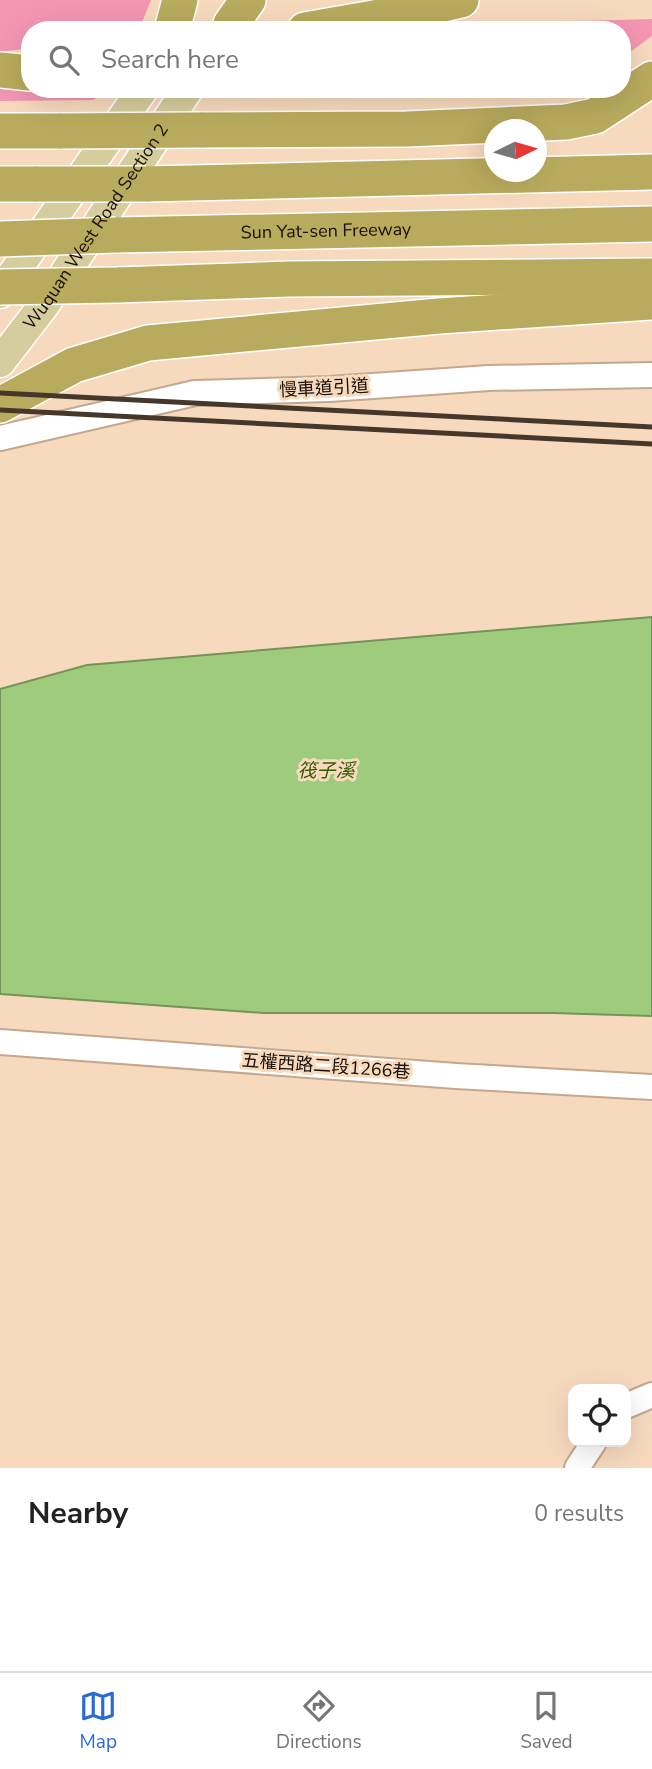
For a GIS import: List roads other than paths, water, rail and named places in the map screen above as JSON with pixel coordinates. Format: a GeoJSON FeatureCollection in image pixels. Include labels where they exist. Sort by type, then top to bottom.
{"type":"FeatureCollection","features":[{"type":"Feature","properties":{"kind":"highway"},"geometry":{"type":"LineString","coordinates":[[174,21],[180,0]]}},
{"type":"Feature","properties":{"kind":"highway"},"geometry":{"type":"LineString","coordinates":[[356,21],[461,0]]}},
{"type":"Feature","properties":{"kind":"highway"},"geometry":{"type":"LineString","coordinates":[[0,70],[21,72]]}},
{"type":"Feature","properties":{"kind":"highway"},"geometry":{"type":"LineString","coordinates":[[631,93],[652,79]]}},
{"type":"Feature","properties":{"kind":"highway"},"geometry":{"type":"LineString","coordinates":[[0,131],[407,129],[566,122],[595,116],[623,98]]}},
{"type":"Feature","properties":{"kind":"highway"},"geometry":{"type":"LineString","coordinates":[[0,184],[146,184],[652,172]]}},
{"type":"Feature","properties":{"kind":"highway","name":"Sun Yat-sen Freeway"},"geometry":{"type":"LineString","coordinates":[[0,239],[652,224]]}},
{"type":"Feature","properties":{"kind":"highway"},"geometry":{"type":"LineString","coordinates":[[0,286],[289,279],[652,276]]}},
{"type":"Feature","properties":{"kind":"highway"},"geometry":{"type":"LineString","coordinates":[[0,405],[74,365],[148,343],[439,316],[652,302]]}},
{"type":"Feature","properties":{"kind":"main road"},"geometry":{"type":"LineString","coordinates":[[186,21],[197,0]]}},
{"type":"Feature","properties":{"kind":"main road"},"geometry":{"type":"LineString","coordinates":[[0,293],[137,98]]}},
{"type":"Feature","properties":{"kind":"main road","name":"Wuquan West Road Section 2"},"geometry":{"type":"LineString","coordinates":[[0,362],[44,305],[182,98]]}},
{"type":"Feature","properties":{"kind":"lane","name":"慢車道引道"},"geometry":{"type":"LineString","coordinates":[[0,438],[195,393],[329,389],[489,378],[652,375]]}},
{"type":"Feature","properties":{"kind":"lane","name":"五權西路二段1266巷"},"geometry":{"type":"LineString","coordinates":[[0,1042],[456,1076],[652,1087]]}},
{"type":"Feature","properties":{"kind":"lane"},"geometry":{"type":"LineString","coordinates":[[631,1404],[652,1395]]}},
{"type":"Feature","properties":{"kind":"lane"},"geometry":{"type":"LineString","coordinates":[[577,1468],[591,1447]]}},
{"type":"Feature","properties":{"kind":"water","name":"筏子溪"},"geometry":{"type":"Polygon","coordinates":[[[652,617],[652,1016],[552,1013],[264,1013],[0,994],[0,689],[87,665],[652,617]]]}},
{"type":"Feature","properties":{"kind":"railway"},"geometry":{"type":"LineString","coordinates":[[0,393],[652,427]]}},
{"type":"Feature","properties":{"kind":"railway"},"geometry":{"type":"LineString","coordinates":[[0,410],[652,444]]}}]}
